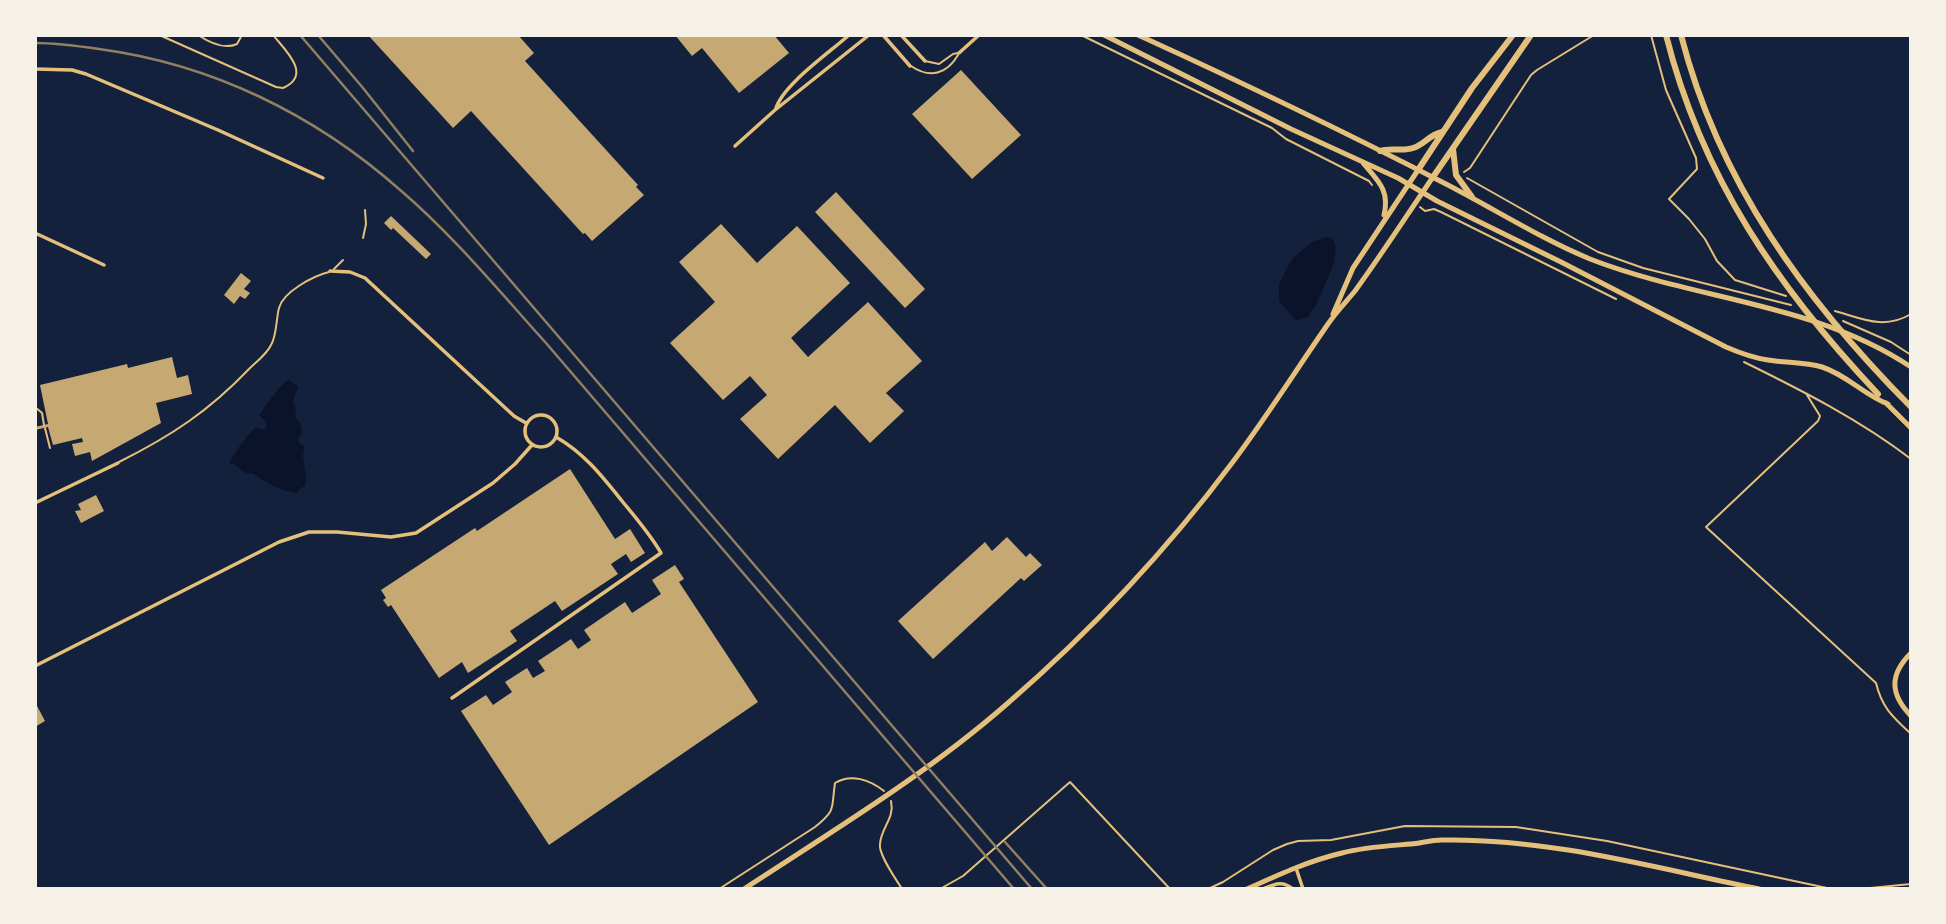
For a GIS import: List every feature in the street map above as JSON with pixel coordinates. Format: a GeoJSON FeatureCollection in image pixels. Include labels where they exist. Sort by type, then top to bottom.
{"type":"FeatureCollection","features":[{"type":"Feature","properties":{"kind":"highway"},"geometry":{"type":"LineString","coordinates":[[1418,170],[1472,88],[1513,35]]}},
{"type":"Feature","properties":{"kind":"highway"},"geometry":{"type":"LineString","coordinates":[[1433,177],[1531,35]]}},
{"type":"Feature","properties":{"kind":"highway"},"geometry":{"type":"LineString","coordinates":[[1665,35],[1687,106],[1708,156],[1746,228],[1785,286],[1878,394]]}},
{"type":"Feature","properties":{"kind":"highway"},"geometry":{"type":"LineString","coordinates":[[1681,35],[1703,105],[1729,165],[1761,223],[1810,294],[1860,354],[1911,407]]}},
{"type":"Feature","properties":{"kind":"highway"},"geometry":{"type":"LineString","coordinates":[[1380,151],[1389,148],[1413,148],[1432,134],[1443,132]]}},
{"type":"Feature","properties":{"kind":"highway"},"geometry":{"type":"LineString","coordinates":[[1453,148],[1456,175],[1472,197]]}},
{"type":"Feature","properties":{"kind":"main road"},"geometry":{"type":"LineString","coordinates":[[1104,35],[1291,129],[1361,160],[1726,347],[1753,357],[1831,370],[1873,398],[1888,404]]}},
{"type":"Feature","properties":{"kind":"main road"},"geometry":{"type":"LineString","coordinates":[[1138,35],[1433,177],[1538,235],[1588,258],[1658,281],[1798,316],[1866,342],[1911,367]]}},
{"type":"Feature","properties":{"kind":"main road"},"geometry":{"type":"LineString","coordinates":[[1361,160],[1385,192],[1387,204],[1383,221]]}},
{"type":"Feature","properties":{"kind":"main road"},"geometry":{"type":"LineString","coordinates":[[1330,321],[1353,268],[1418,170]]}},
{"type":"Feature","properties":{"kind":"main road"},"geometry":{"type":"LineString","coordinates":[[744,889],[876,803],[967,736],[1068,648],[1116,600],[1158,555],[1233,463],[1433,177]]}},
{"type":"Feature","properties":{"kind":"main road"},"geometry":{"type":"LineString","coordinates":[[1878,394],[1911,428]]}},
{"type":"Feature","properties":{"kind":"main road"},"geometry":{"type":"LineString","coordinates":[[1911,653],[1899,665],[1895,679],[1900,703],[1911,716]]}},
{"type":"Feature","properties":{"kind":"main road"},"geometry":{"type":"LineString","coordinates":[[1247,889],[1296,867],[1354,850],[1436,840],[1515,843],[1624,861],[1759,889]]}},
{"type":"Feature","properties":{"kind":"street"},"geometry":{"type":"LineString","coordinates":[[775,110],[779,99],[849,35]]}},
{"type":"Feature","properties":{"kind":"street"},"geometry":{"type":"LineString","coordinates":[[735,146],[775,110],[869,35]]}},
{"type":"Feature","properties":{"kind":"street"},"geometry":{"type":"LineString","coordinates":[[883,35],[910,66]]}},
{"type":"Feature","properties":{"kind":"street"},"geometry":{"type":"LineString","coordinates":[[901,35],[925,61]]}},
{"type":"Feature","properties":{"kind":"street"},"geometry":{"type":"LineString","coordinates":[[959,53],[979,35]]}},
{"type":"Feature","properties":{"kind":"street"},"geometry":{"type":"LineString","coordinates":[[35,69],[72,70],[86,74],[323,178]]}},
{"type":"Feature","properties":{"kind":"street"},"geometry":{"type":"LineString","coordinates":[[35,233],[104,265]]}},
{"type":"Feature","properties":{"kind":"street"},"geometry":{"type":"LineString","coordinates":[[330,271],[349,272],[365,278],[514,416],[526,423]]}},
{"type":"Feature","properties":{"kind":"street"},"geometry":{"type":"LineString","coordinates":[[534,416],[547,416],[556,424],[556,437],[548,446],[540,448],[532,445],[525,434],[526,423],[534,416]]}},
{"type":"Feature","properties":{"kind":"street"},"geometry":{"type":"LineString","coordinates":[[452,698],[661,553],[592,464],[573,447],[556,437]]}},
{"type":"Feature","properties":{"kind":"street"},"geometry":{"type":"LineString","coordinates":[[35,666],[294,536],[309,532],[391,537],[416,533],[492,483],[516,464],[532,445]]}},
{"type":"Feature","properties":{"kind":"street"},"geometry":{"type":"LineString","coordinates":[[35,503],[118,463]]}},
{"type":"Feature","properties":{"kind":"street"},"geometry":{"type":"LineString","coordinates":[[1296,867],[1303,889]]}},
{"type":"Feature","properties":{"kind":"street"},"geometry":{"type":"LineString","coordinates":[[1263,889],[1276,883],[1284,883],[1293,889]]}},
{"type":"Feature","properties":{"kind":"lane"},"geometry":{"type":"LineString","coordinates":[[198,35],[217,45],[229,47],[237,44],[242,35]]}},
{"type":"Feature","properties":{"kind":"lane"},"geometry":{"type":"LineString","coordinates":[[165,36],[283,88],[294,80],[296,65],[273,35]]}},
{"type":"Feature","properties":{"kind":"lane"},"geometry":{"type":"LineString","coordinates":[[910,66],[929,75],[942,71],[959,53]]}},
{"type":"Feature","properties":{"kind":"lane"},"geometry":{"type":"LineString","coordinates":[[925,61],[939,64],[959,53]]}},
{"type":"Feature","properties":{"kind":"lane"},"geometry":{"type":"LineString","coordinates":[[118,463],[187,424],[218,400],[272,345],[280,304],[298,286],[330,271],[343,260]]}},
{"type":"Feature","properties":{"kind":"path"},"geometry":{"type":"LineString","coordinates":[[1081,35],[1272,128],[1286,139],[1369,181],[1374,187]]}},
{"type":"Feature","properties":{"kind":"path"},"geometry":{"type":"LineString","coordinates":[[1594,35],[1531,75],[1470,168],[1462,173],[1471,181],[1598,252],[1643,268],[1791,305]]}},
{"type":"Feature","properties":{"kind":"path"},"geometry":{"type":"LineString","coordinates":[[1651,35],[1666,90],[1696,158],[1697,169],[1669,199],[1689,219],[1717,261],[1735,280],[1795,299]]}},
{"type":"Feature","properties":{"kind":"path"},"geometry":{"type":"LineString","coordinates":[[1425,211],[1434,209]]}},
{"type":"Feature","properties":{"kind":"path"},"geometry":{"type":"LineString","coordinates":[[363,238],[365,210]]}},
{"type":"Feature","properties":{"kind":"path"},"geometry":{"type":"LineString","coordinates":[[1836,311],[1882,323],[1911,314]]}},
{"type":"Feature","properties":{"kind":"path"},"geometry":{"type":"LineString","coordinates":[[1842,321],[1891,342],[1911,355]]}},
{"type":"Feature","properties":{"kind":"path"},"geometry":{"type":"LineString","coordinates":[[1911,459],[1806,394],[1820,416],[1818,421],[1706,527],[1877,683],[1883,704],[1911,734]]}},
{"type":"Feature","properties":{"kind":"path"},"geometry":{"type":"LineString","coordinates":[[35,407],[41,413],[50,448]]}},
{"type":"Feature","properties":{"kind":"path"},"geometry":{"type":"LineString","coordinates":[[940,889],[963,876],[1070,782],[1170,889]]}},
{"type":"Feature","properties":{"kind":"path"},"geometry":{"type":"LineString","coordinates":[[719,889],[815,827],[828,817],[834,802]]}},
{"type":"Feature","properties":{"kind":"path"},"geometry":{"type":"LineString","coordinates":[[891,870],[902,889]]}},
{"type":"Feature","properties":{"kind":"water"},"geometry":{"type":"Polygon","coordinates":[[[1325,237],[1333,238],[1336,247],[1334,263],[1308,317],[1296,321],[1279,301],[1279,284],[1292,259],[1312,242],[1325,237]]]}},
{"type":"Feature","properties":{"kind":"water"},"geometry":{"type":"Polygon","coordinates":[[[288,380],[298,386],[293,402],[295,417],[300,423],[302,433],[298,439],[300,444],[305,446],[305,487],[297,493],[279,488],[252,473],[247,474],[234,464],[229,464],[256,427],[264,430],[267,427],[259,415],[288,380]]]}},
{"type":"Feature","properties":{"kind":"building"},"geometry":{"type":"Polygon","coordinates":[[[368,35],[518,35],[534,53],[525,61],[638,185],[636,187],[644,195],[592,241],[471,111],[453,128],[368,35]]]}},
{"type":"Feature","properties":{"kind":"building"},"geometry":{"type":"Polygon","coordinates":[[[675,35],[774,35],[789,53],[739,93],[702,48],[692,56],[675,35]]]}},
{"type":"Feature","properties":{"kind":"building"},"geometry":{"type":"Polygon","coordinates":[[[961,70],[1021,135],[972,179],[912,114],[961,70]]]}},
{"type":"Feature","properties":{"kind":"building"},"geometry":{"type":"Polygon","coordinates":[[[836,192],[925,289],[905,308],[815,212],[836,192]]]}},
{"type":"Feature","properties":{"kind":"building"},"geometry":{"type":"Polygon","coordinates":[[[391,216],[431,254],[426,259],[384,223],[391,216]]]}},
{"type":"Feature","properties":{"kind":"building"},"geometry":{"type":"Polygon","coordinates":[[[721,224],[757,263],[797,226],[850,283],[791,338],[808,357],[868,302],[922,361],[886,393],[904,411],[870,443],[835,405],[778,459],[740,419],[767,395],[750,376],[723,400],[670,343],[715,302],[679,262],[721,224]]]}},
{"type":"Feature","properties":{"kind":"building"},"geometry":{"type":"Polygon","coordinates":[[[241,273],[251,281],[244,289],[250,293],[245,299],[240,296],[234,304],[224,295],[241,273]]]}},
{"type":"Feature","properties":{"kind":"building"},"geometry":{"type":"Polygon","coordinates":[[[172,357],[177,378],[188,375],[192,394],[156,403],[161,423],[92,461],[90,452],[75,456],[72,444],[83,442],[82,438],[53,445],[48,427],[35,430],[35,427],[48,424],[40,385],[127,364],[128,368],[172,357]]]}},
{"type":"Feature","properties":{"kind":"building"},"geometry":{"type":"Polygon","coordinates":[[[570,469],[615,539],[630,529],[645,553],[631,562],[626,554],[611,564],[618,574],[562,611],[555,601],[510,631],[517,641],[468,673],[462,662],[439,678],[391,605],[388,607],[383,600],[386,598],[381,590],[570,469]]]}},
{"type":"Feature","properties":{"kind":"building"},"geometry":{"type":"Polygon","coordinates":[[[96,495],[104,511],[81,523],[75,511],[81,510],[78,504],[96,495]]]}},
{"type":"Feature","properties":{"kind":"building"},"geometry":{"type":"Polygon","coordinates":[[[1007,537],[1026,557],[1030,553],[1042,565],[1024,581],[1021,578],[933,659],[898,621],[985,542],[992,551],[1007,537]]]}},
{"type":"Feature","properties":{"kind":"building"},"geometry":{"type":"Polygon","coordinates":[[[675,565],[684,579],[679,582],[758,702],[549,845],[461,711],[486,695],[493,705],[512,692],[505,682],[527,668],[533,678],[545,671],[538,661],[571,639],[578,649],[591,640],[584,630],[625,602],[632,613],[661,594],[652,580],[675,565]]]}},
{"type":"Feature","properties":{"kind":"building"},"geometry":{"type":"Polygon","coordinates":[[[35,702],[45,721],[35,727],[35,702]]]}},
{"type":"Feature","properties":{"kind":"railway"},"geometry":{"type":"LineString","coordinates":[[300,35],[1032,889]]}},
{"type":"Feature","properties":{"kind":"railway"},"geometry":{"type":"LineString","coordinates":[[318,35],[413,151]]}},
{"type":"Feature","properties":{"kind":"railway"},"geometry":{"type":"LineString","coordinates":[[35,43],[141,56],[221,80],[259,96],[332,138],[399,189],[457,244],[546,343],[1014,889]]}},
{"type":"Feature","properties":{"kind":"railway"},"geometry":{"type":"LineString","coordinates":[[1005,842],[1047,889]]}}]}
